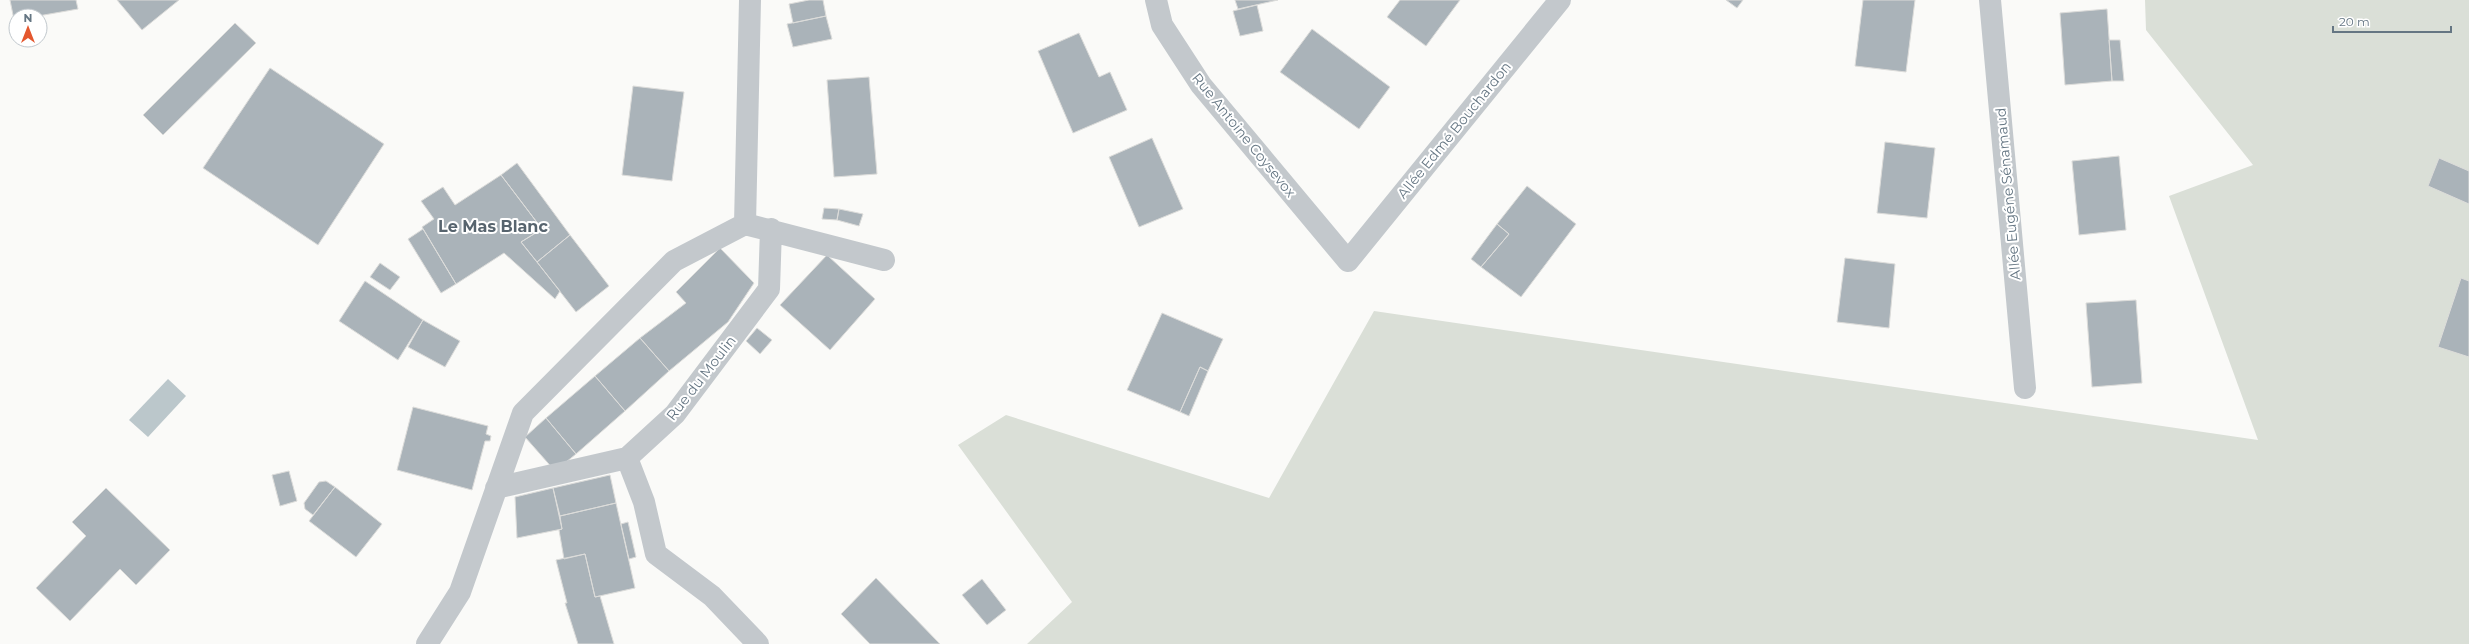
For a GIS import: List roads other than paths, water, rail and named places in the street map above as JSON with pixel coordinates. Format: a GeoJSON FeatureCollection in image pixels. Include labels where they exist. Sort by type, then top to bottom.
{"type":"FeatureCollection","features":[{"type":"Feature","properties":{"kind":"street"},"geometry":{"type":"LineString","coordinates":[[745,224],[750,0]]}},
{"type":"Feature","properties":{"kind":"street","name":"Rue Antoine Coysevox"},"geometry":{"type":"LineString","coordinates":[[1156,0],[1162,25],[1201,85],[1348,261]]}},
{"type":"Feature","properties":{"kind":"street","name":"Allée Edmé Bouchardon"},"geometry":{"type":"LineString","coordinates":[[1348,261],[1560,0]]}},
{"type":"Feature","properties":{"kind":"street","name":"Allée Eugéne Sénamaud"},"geometry":{"type":"LineString","coordinates":[[1990,0],[2026,388]]}},
{"type":"Feature","properties":{"kind":"street"},"geometry":{"type":"LineString","coordinates":[[427,644],[460,592],[523,413],[674,261],[745,224],[771,229],[884,260]]}},
{"type":"Feature","properties":{"kind":"street","name":"Rue du Moulin"},"geometry":{"type":"LineString","coordinates":[[496,488],[627,458],[676,414],[769,289],[771,229]]}},
{"type":"Feature","properties":{"kind":"street"},"geometry":{"type":"LineString","coordinates":[[627,458],[644,502],[656,554],[712,596],[758,644]]}},
{"type":"Feature","properties":{"kind":"district","name":"Le Mas Blanc"},"geometry":{"type":"Point","coordinates":[493,226]}}]}
